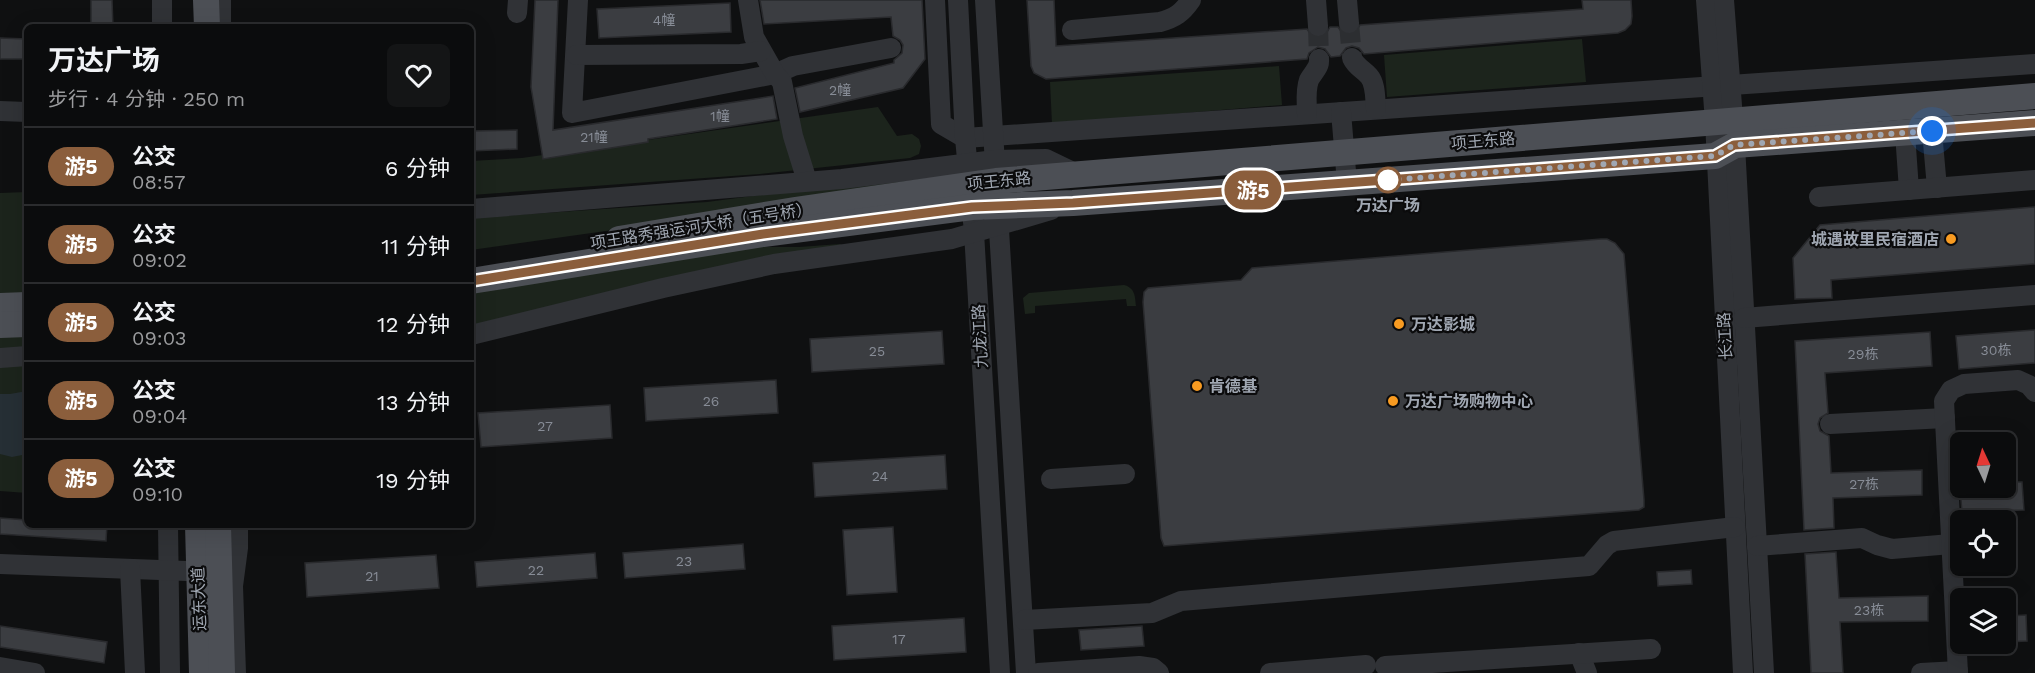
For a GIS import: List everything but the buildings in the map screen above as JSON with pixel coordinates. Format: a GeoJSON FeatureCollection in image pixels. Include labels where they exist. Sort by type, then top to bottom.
{"type":"FeatureCollection","features":[{"type":"Feature","properties":{"kind":"main road"},"geometry":{"type":"LineString","coordinates":[[189,0],[190,24]]}},
{"type":"Feature","properties":{"kind":"main road"},"geometry":{"type":"LineString","coordinates":[[206,0],[207,24]]}},
{"type":"Feature","properties":{"kind":"main road","name":"项王东路"},"geometry":{"type":"LineString","coordinates":[[932,201],[970,184],[997,193],[1073,203],[1347,183],[2035,96]]}},
{"type":"Feature","properties":{"kind":"main road","name":"项王东路"},"geometry":{"type":"LineString","coordinates":[[997,193],[1075,174],[1345,152],[1724,136],[1905,133],[2035,123]]}},
{"type":"Feature","properties":{"kind":"main road","name":"项王路秀强运河大桥（五号桥）"},"geometry":{"type":"LineString","coordinates":[[474,263],[932,201]]}},
{"type":"Feature","properties":{"kind":"main road","name":"项王路秀强运河大桥（五号桥）"},"geometry":{"type":"LineString","coordinates":[[474,281],[763,234],[932,201]]}},
{"type":"Feature","properties":{"kind":"main road"},"geometry":{"type":"LineString","coordinates":[[0,306],[24,305]]}},
{"type":"Feature","properties":{"kind":"main road"},"geometry":{"type":"LineString","coordinates":[[0,326],[24,324]]}},
{"type":"Feature","properties":{"kind":"main road","name":"运东大道"},"geometry":{"type":"LineString","coordinates":[[199,528],[209,572],[222,673]]}},
{"type":"Feature","properties":{"kind":"main road","name":"运东大道"},"geometry":{"type":"LineString","coordinates":[[202,673],[209,572],[218,528]]}},
{"type":"Feature","properties":{"kind":"street"},"geometry":{"type":"LineString","coordinates":[[162,0],[162,24]]}},
{"type":"Feature","properties":{"kind":"street"},"geometry":{"type":"LineString","coordinates":[[221,0],[222,24]]}},
{"type":"Feature","properties":{"kind":"street"},"geometry":{"type":"LineString","coordinates":[[578,0],[572,113],[775,74],[793,66],[891,48]]}},
{"type":"Feature","properties":{"kind":"street"},"geometry":{"type":"LineString","coordinates":[[748,0],[754,37],[782,82],[793,136],[807,182]]}},
{"type":"Feature","properties":{"kind":"street"},"geometry":{"type":"LineString","coordinates":[[935,0],[941,124],[965,138],[2035,64]]}},
{"type":"Feature","properties":{"kind":"street","name":"九龙江路"},"geometry":{"type":"LineString","coordinates":[[958,0],[1000,673]]}},
{"type":"Feature","properties":{"kind":"street","name":"九龙江路"},"geometry":{"type":"LineString","coordinates":[[985,0],[1026,673]]}},
{"type":"Feature","properties":{"kind":"street"},"geometry":{"type":"LineString","coordinates":[[1071,30],[1160,22],[1182,13],[1191,0]]}},
{"type":"Feature","properties":{"kind":"street"},"geometry":{"type":"LineString","coordinates":[[1316,0],[1318,26]]}},
{"type":"Feature","properties":{"kind":"street"},"geometry":{"type":"LineString","coordinates":[[1347,0],[1349,23]]}},
{"type":"Feature","properties":{"kind":"street","name":"长江路"},"geometry":{"type":"LineString","coordinates":[[1706,0],[1721,85]]}},
{"type":"Feature","properties":{"kind":"street","name":"长江路"},"geometry":{"type":"LineString","coordinates":[[1724,0],[1721,85],[1735,527],[1743,673]]}},
{"type":"Feature","properties":{"kind":"street"},"geometry":{"type":"LineString","coordinates":[[576,55],[741,54],[761,51]]}},
{"type":"Feature","properties":{"kind":"street"},"geometry":{"type":"LineString","coordinates":[[1352,58],[1355,65],[1370,76],[1376,109]]}},
{"type":"Feature","properties":{"kind":"street"},"geometry":{"type":"LineString","coordinates":[[1307,114],[1306,92],[1310,80],[1320,66],[1320,59]]}},
{"type":"Feature","properties":{"kind":"street"},"geometry":{"type":"LineString","coordinates":[[0,111],[24,112]]}},
{"type":"Feature","properties":{"kind":"street"},"geometry":{"type":"LineString","coordinates":[[1341,112],[1347,183]]}},
{"type":"Feature","properties":{"kind":"street"},"geometry":{"type":"LineString","coordinates":[[1932,131],[1937,188]]}},
{"type":"Feature","properties":{"kind":"street"},"geometry":{"type":"LineString","coordinates":[[1905,133],[1909,190]]}},
{"type":"Feature","properties":{"kind":"street","name":"长江路"},"geometry":{"type":"LineString","coordinates":[[1724,136],[1744,318],[1764,673]]}},
{"type":"Feature","properties":{"kind":"street"},"geometry":{"type":"LineString","coordinates":[[1820,197],[2035,180]]}},
{"type":"Feature","properties":{"kind":"street"},"geometry":{"type":"LineString","coordinates":[[474,209],[807,182],[970,184]]}},
{"type":"Feature","properties":{"kind":"street"},"geometry":{"type":"LineString","coordinates":[[474,334],[663,288],[774,264],[931,243],[974,232],[997,193]]}},
{"type":"Feature","properties":{"kind":"street"},"geometry":{"type":"LineString","coordinates":[[1744,318],[2035,295]]}},
{"type":"Feature","properties":{"kind":"street"},"geometry":{"type":"LineString","coordinates":[[0,358],[24,356]]}},
{"type":"Feature","properties":{"kind":"street"},"geometry":{"type":"LineString","coordinates":[[1950,510],[1944,401],[1947,395],[1951,390],[1964,384],[2018,380],[2029,385],[2035,392]]}},
{"type":"Feature","properties":{"kind":"street"},"geometry":{"type":"LineString","coordinates":[[1830,424],[1945,418]]}},
{"type":"Feature","properties":{"kind":"street"},"geometry":{"type":"LineString","coordinates":[[1051,479],[1125,474]]}},
{"type":"Feature","properties":{"kind":"street"},"geometry":{"type":"LineString","coordinates":[[1024,620],[1152,613],[1181,601],[1589,566],[1607,545],[1614,541],[1735,527]]}},
{"type":"Feature","properties":{"kind":"street"},"geometry":{"type":"LineString","coordinates":[[168,528],[170,673]]}},
{"type":"Feature","properties":{"kind":"street"},"geometry":{"type":"LineString","coordinates":[[236,673],[233,586],[238,528]]}},
{"type":"Feature","properties":{"kind":"street"},"geometry":{"type":"LineString","coordinates":[[1757,546],[1862,538],[1877,546],[1892,549],[1950,544]]}},
{"type":"Feature","properties":{"kind":"street"},"geometry":{"type":"LineString","coordinates":[[0,564],[209,572]]}},
{"type":"Feature","properties":{"kind":"street"},"geometry":{"type":"LineString","coordinates":[[130,569],[135,673]]}},
{"type":"Feature","properties":{"kind":"street"},"geometry":{"type":"LineString","coordinates":[[1921,673],[1958,672],[1954,576]]}},
{"type":"Feature","properties":{"kind":"street"},"geometry":{"type":"LineString","coordinates":[[1270,673],[1651,648]]}},
{"type":"Feature","properties":{"kind":"street"},"geometry":{"type":"LineString","coordinates":[[1579,653],[1587,673]]}},
{"type":"Feature","properties":{"kind":"street"},"geometry":{"type":"LineString","coordinates":[[1038,673],[1139,666],[1153,668],[1159,673]]}},
{"type":"Feature","properties":{"kind":"street"},"geometry":{"type":"LineString","coordinates":[[0,667],[35,673]]}},
{"type":"Feature","properties":{"kind":"shaded area"},"geometry":{"type":"Polygon","coordinates":[[[1582,39],[1586,82],[1387,97],[1384,55],[1582,39]]]}},
{"type":"Feature","properties":{"kind":"shaded area"},"geometry":{"type":"Polygon","coordinates":[[[1279,66],[1282,105],[1052,124],[1050,82],[1279,66]]]}},
{"type":"Feature","properties":{"kind":"shaded area"},"geometry":{"type":"Polygon","coordinates":[[[878,107],[897,136],[912,134],[919,139],[921,146],[919,154],[910,158],[760,174],[474,195],[474,161],[522,158],[878,107]]]}},
{"type":"Feature","properties":{"kind":"shaded area"},"geometry":{"type":"Polygon","coordinates":[[[915,175],[924,180],[620,229],[474,250],[474,218],[707,202],[915,175]]]}},
{"type":"Feature","properties":{"kind":"shaded area"},"geometry":{"type":"Polygon","coordinates":[[[24,192],[24,493],[0,491],[0,193],[24,192]]]}},
{"type":"Feature","properties":{"kind":"shaded area"},"geometry":{"type":"Polygon","coordinates":[[[842,245],[474,326],[474,291],[754,247],[842,245]]]}},
{"type":"Feature","properties":{"kind":"shaded area"},"geometry":{"type":"Polygon","coordinates":[[[1124,285],[1132,290],[1136,306],[1127,306],[1126,299],[1035,306],[1035,313],[1025,314],[1023,298],[1029,293],[1124,285]]]}},
{"type":"Feature","properties":{"kind":"shaded area"},"geometry":{"type":"Polygon","coordinates":[[[24,392],[24,455],[12,457],[0,454],[0,394],[24,392]]]}},
{"type":"Feature","properties":{"kind":"tunnel"},"geometry":{"type":"LineString","coordinates":[[1349,23],[1352,58]]}},
{"type":"Feature","properties":{"kind":"tunnel"},"geometry":{"type":"LineString","coordinates":[[1318,26],[1319,59]]}},
{"type":"Feature","properties":{"kind":"bus line","name":"游5"},"geometry":{"type":"LineString","coordinates":[[474,281],[763,234],[972,207],[1073,203],[1715,156],[1734,145],[2035,123]]}},
{"type":"Feature","properties":{"kind":"place","name":"万达广场"},"geometry":{"type":"Point","coordinates":[1388,180]}},
{"type":"Feature","properties":{"kind":"place","name":"城遇故里民宿酒店"},"geometry":{"type":"Point","coordinates":[1951,239]}},
{"type":"Feature","properties":{"kind":"place","name":"万达影城"},"geometry":{"type":"Point","coordinates":[1399,324]}},
{"type":"Feature","properties":{"kind":"place","name":"肯德基"},"geometry":{"type":"Point","coordinates":[1197,386]}},
{"type":"Feature","properties":{"kind":"place","name":"万达广场购物中心"},"geometry":{"type":"Point","coordinates":[1393,401]}},
{"type":"Feature","properties":{"kind":"route"},"geometry":{"type":"LineString","coordinates":[[1388,180],[1715,156],[1734,145],[1932,131]]}}]}
